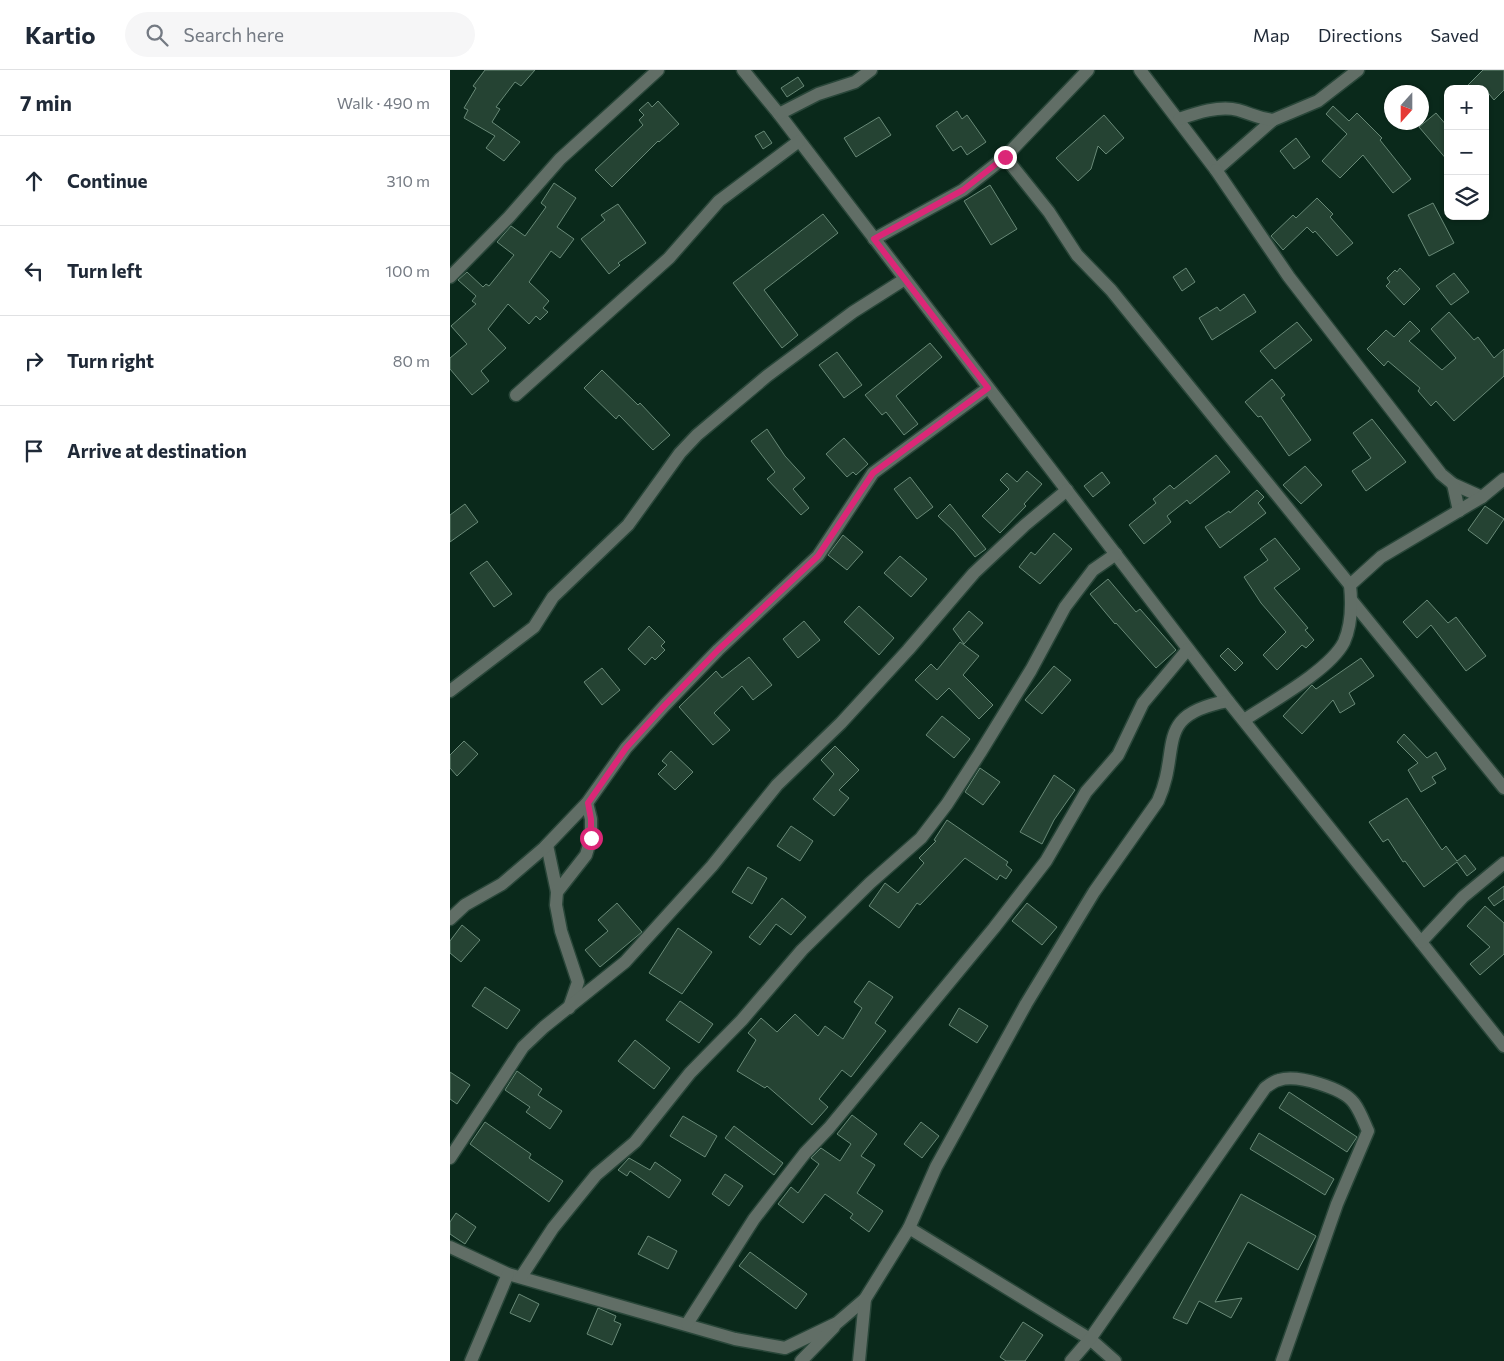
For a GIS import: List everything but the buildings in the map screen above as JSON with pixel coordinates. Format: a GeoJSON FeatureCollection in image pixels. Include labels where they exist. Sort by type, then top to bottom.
{"type":"FeatureCollection","features":[{"type":"Feature","properties":{"kind":"street"},"geometry":{"type":"LineString","coordinates":[[450,277],[509,217],[560,159],[658,70]]}},
{"type":"Feature","properties":{"kind":"street"},"geometry":{"type":"LineString","coordinates":[[743,70],[779,114],[1228,701],[1504,1046]]}},
{"type":"Feature","properties":{"kind":"street"},"geometry":{"type":"LineString","coordinates":[[779,114],[818,94],[855,82],[871,70]]}},
{"type":"Feature","properties":{"kind":"street"},"geometry":{"type":"LineString","coordinates":[[874,239],[963,190],[1005,157],[1088,70]]}},
{"type":"Feature","properties":{"kind":"street"},"geometry":{"type":"LineString","coordinates":[[1140,70],[1216,170],[1289,278],[1441,474],[1453,484],[1482,497]]}},
{"type":"Feature","properties":{"kind":"street"},"geometry":{"type":"LineString","coordinates":[[1216,170],[1273,120],[1318,101],[1355,71]]}},
{"type":"Feature","properties":{"kind":"street"},"geometry":{"type":"LineString","coordinates":[[1179,119],[1201,112],[1237,110],[1255,118],[1273,120]]}},
{"type":"Feature","properties":{"kind":"street"},"geometry":{"type":"LineString","coordinates":[[516,396],[669,258],[719,200],[799,141]]}},
{"type":"Feature","properties":{"kind":"street"},"geometry":{"type":"LineString","coordinates":[[1005,157],[1049,212],[1077,255],[1111,290],[1350,585],[1352,601],[1350,622],[1343,643],[1323,667],[1244,720]]}},
{"type":"Feature","properties":{"kind":"street"},"geometry":{"type":"LineString","coordinates":[[450,691],[534,627],[553,597],[628,525],[680,453],[697,435],[768,376],[853,312],[905,279]]}},
{"type":"Feature","properties":{"kind":"street"},"geometry":{"type":"LineString","coordinates":[[450,919],[465,905],[502,884],[547,845],[588,803],[626,748],[665,705],[718,650],[818,556],[873,473],[988,388]]}},
{"type":"Feature","properties":{"kind":"street"},"geometry":{"type":"LineString","coordinates":[[1350,585],[1381,557],[1482,497],[1504,479]]}},
{"type":"Feature","properties":{"kind":"street"},"geometry":{"type":"LineString","coordinates":[[1453,484],[1459,511]]}},
{"type":"Feature","properties":{"kind":"street"},"geometry":{"type":"LineString","coordinates":[[450,1158],[523,1047],[625,962],[712,866],[777,785],[841,723],[908,650],[974,573],[1025,525],[1067,490]]}},
{"type":"Feature","properties":{"kind":"street"},"geometry":{"type":"LineString","coordinates":[[471,1361],[514,1275],[596,1175],[635,1142],[690,1072],[742,1020],[802,950],[870,883],[921,838],[947,804],[980,753],[1031,670],[1065,607],[1093,570],[1116,554]]}},
{"type":"Feature","properties":{"kind":"street"},"geometry":{"type":"LineString","coordinates":[[1352,601],[1504,788]]}},
{"type":"Feature","properties":{"kind":"street"},"geometry":{"type":"LineString","coordinates":[[687,1324],[754,1219],[805,1153],[829,1128],[994,928],[1046,861],[1086,792],[1118,755],[1143,703],[1188,649]]}},
{"type":"Feature","properties":{"kind":"street"},"geometry":{"type":"LineString","coordinates":[[450,1247],[514,1275],[735,1338],[785,1348],[800,1361],[865,1299],[909,1228],[936,1167],[1026,1004],[1094,892],[1158,801],[1168,771],[1171,743],[1182,718],[1203,705],[1228,701]]}},
{"type":"Feature","properties":{"kind":"street"},"geometry":{"type":"LineString","coordinates":[[557,892],[586,855],[591,838],[591,819],[588,803]]}},
{"type":"Feature","properties":{"kind":"street"},"geometry":{"type":"LineString","coordinates":[[547,845],[557,892],[556,905],[561,931],[578,982],[569,1008]]}},
{"type":"Feature","properties":{"kind":"street"},"geometry":{"type":"LineString","coordinates":[[1421,942],[1463,897],[1504,863]]}},
{"type":"Feature","properties":{"kind":"street"},"geometry":{"type":"LineString","coordinates":[[1071,1361],[1090,1339],[1265,1088],[1279,1080],[1297,1080],[1319,1083],[1340,1092],[1353,1102],[1368,1131],[1337,1204],[1282,1361]]}},
{"type":"Feature","properties":{"kind":"street"},"geometry":{"type":"LineString","coordinates":[[909,1228],[1090,1339],[1114,1361]]}},
{"type":"Feature","properties":{"kind":"street"},"geometry":{"type":"LineString","coordinates":[[859,1361],[865,1299]]}},
{"type":"Feature","properties":{"kind":"street"},"geometry":{"type":"LineString","coordinates":[[785,1348],[837,1324]]}},
{"type":"Feature","properties":{"kind":"route"},"geometry":{"type":"LineString","coordinates":[[591,838],[591,819],[588,803],[626,748],[718,650],[818,556],[873,473],[988,388],[874,239],[963,190],[1005,157]]}}]}
